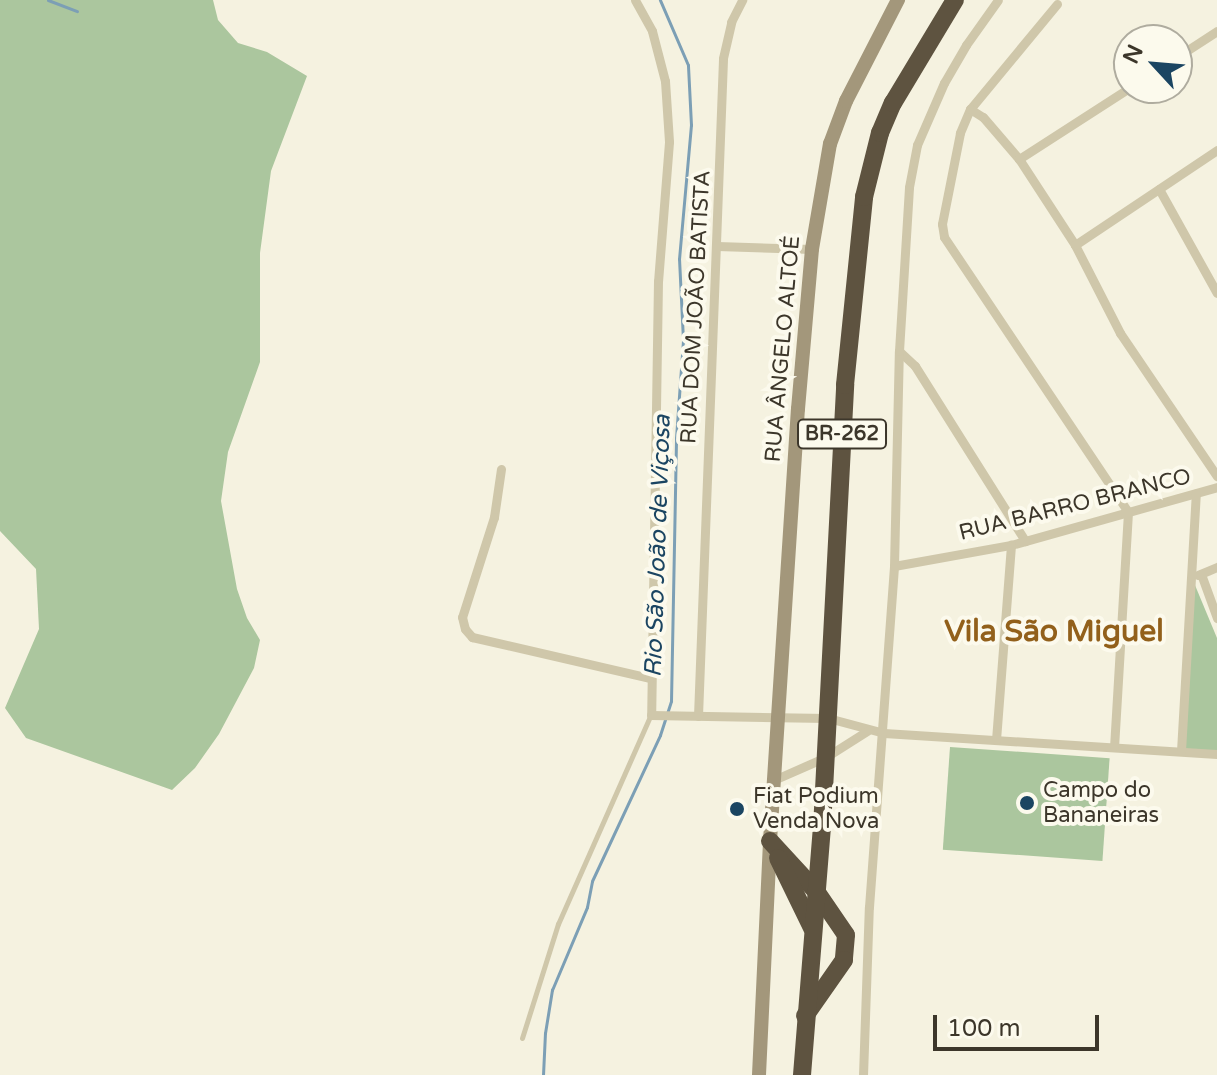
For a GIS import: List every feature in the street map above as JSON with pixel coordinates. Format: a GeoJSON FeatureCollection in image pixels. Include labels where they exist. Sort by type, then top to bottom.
{"type":"FeatureCollection","features":[{"type":"Feature","properties":{"kind":"highway","name":"BR-262"},"geometry":{"type":"LineString","coordinates":[[802,1075],[826,757],[844,400],[864,197],[877,143],[893,103],[955,0]]}},
{"type":"Feature","properties":{"kind":"highway"},"geometry":{"type":"LineString","coordinates":[[770,841],[816,891],[842,926],[848,945],[844,960],[805,1016]]}},
{"type":"Feature","properties":{"kind":"highway"},"geometry":{"type":"LineString","coordinates":[[770,841],[812,928]]}},
{"type":"Feature","properties":{"kind":"street"},"geometry":{"type":"LineString","coordinates":[[635,0],[652,31],[665,81],[669,142],[658,281],[650,678],[653,715],[828,718],[867,731],[884,733],[1217,754]]}},
{"type":"Feature","properties":{"kind":"street","name":"RUA DOM JOÃO BATISTA"},"geometry":{"type":"LineString","coordinates":[[694,716],[723,58],[731,22],[742,0]]}},
{"type":"Feature","properties":{"kind":"street","name":"RUA ÂNGELO ALTOÉ"},"geometry":{"type":"LineString","coordinates":[[759,1075],[770,841],[798,409],[812,249],[830,144],[846,101],[898,0]]}},
{"type":"Feature","properties":{"kind":"street"},"geometry":{"type":"LineString","coordinates":[[863,1075],[869,907],[894,566],[899,351],[909,187],[917,145],[966,45],[998,0]]}},
{"type":"Feature","properties":{"kind":"street"},"geometry":{"type":"LineString","coordinates":[[1057,4],[970,109],[960,133],[942,224],[944,237],[1128,512],[1114,747]]}},
{"type":"Feature","properties":{"kind":"street"},"geometry":{"type":"LineString","coordinates":[[1193,47],[1217,31]]}},
{"type":"Feature","properties":{"kind":"street"},"geometry":{"type":"LineString","coordinates":[[1019,159],[1113,98]]}},
{"type":"Feature","properties":{"kind":"street"},"geometry":{"type":"LineString","coordinates":[[970,109],[983,117],[1019,159],[1075,245],[1108,315],[1217,476]]}},
{"type":"Feature","properties":{"kind":"street"},"geometry":{"type":"LineString","coordinates":[[1075,245],[1217,150]]}},
{"type":"Feature","properties":{"kind":"street"},"geometry":{"type":"LineString","coordinates":[[1159,189],[1217,293]]}},
{"type":"Feature","properties":{"kind":"street"},"geometry":{"type":"LineString","coordinates":[[717,246],[812,249]]}},
{"type":"Feature","properties":{"kind":"street"},"geometry":{"type":"LineString","coordinates":[[1206,274],[1217,267]]}},
{"type":"Feature","properties":{"kind":"street"},"geometry":{"type":"LineString","coordinates":[[899,351],[915,366],[1025,541]]}},
{"type":"Feature","properties":{"kind":"street"},"geometry":{"type":"LineString","coordinates":[[501,469],[494,517],[462,617],[465,629],[472,637],[650,678]]}},
{"type":"Feature","properties":{"kind":"street","name":"RUA BARRO BRANCO"},"geometry":{"type":"LineString","coordinates":[[894,566],[1011,545],[1217,487]]}},
{"type":"Feature","properties":{"kind":"street"},"geometry":{"type":"LineString","coordinates":[[1181,751],[1196,493]]}},
{"type":"Feature","properties":{"kind":"street"},"geometry":{"type":"LineString","coordinates":[[996,740],[1011,545]]}},
{"type":"Feature","properties":{"kind":"street"},"geometry":{"type":"LineString","coordinates":[[1190,578],[1217,567]]}},
{"type":"Feature","properties":{"kind":"street"},"geometry":{"type":"LineString","coordinates":[[1201,574],[1217,618]]}},
{"type":"Feature","properties":{"kind":"street"},"geometry":{"type":"LineString","coordinates":[[776,779],[826,757],[867,731]]}},
{"type":"Feature","properties":{"kind":"lane"},"geometry":{"type":"LineString","coordinates":[[522,1038],[558,924],[653,715]]}},
{"type":"Feature","properties":{"kind":"green space"},"geometry":{"type":"Polygon","coordinates":[[[0,0],[213,0],[218,20],[238,43],[267,52],[307,76],[271,171],[260,253],[260,362],[228,452],[221,501],[237,589],[247,618],[260,640],[254,668],[219,734],[195,768],[172,790],[26,738],[5,708],[39,629],[36,569],[0,531],[0,0]]]}},
{"type":"Feature","properties":{"kind":"green space"},"geometry":{"type":"Polygon","coordinates":[[[1192,578],[1217,638],[1217,753],[1182,751],[1192,578]]]}},
{"type":"Feature","properties":{"kind":"green space","name":"Campo do Bananeiras"},"geometry":{"type":"Polygon","coordinates":[[[950,747],[1110,758],[1102,861],[943,850],[950,747]]]}},
{"type":"Feature","properties":{"kind":"waterway"},"geometry":{"type":"LineString","coordinates":[[48,0],[77,11]]}},
{"type":"Feature","properties":{"kind":"waterway","name":"Rio São João de Viçosa"},"geometry":{"type":"LineString","coordinates":[[543,1075],[545,1033],[552,990],[587,907],[592,881],[660,735],[671,701],[676,438],[683,340],[679,259],[691,125],[688,65],[660,0]]}},
{"type":"Feature","properties":{"kind":"place","name":"Campo do Bananeiras"},"geometry":{"type":"Point","coordinates":[1027,803]}},
{"type":"Feature","properties":{"kind":"place","name":"Fiat Podium Venda Nova"},"geometry":{"type":"Point","coordinates":[737,809]}},
{"type":"Feature","properties":{"kind":"district","name":"Vila São Miguel"},"geometry":{"type":"Point","coordinates":[1054,632]}}]}
